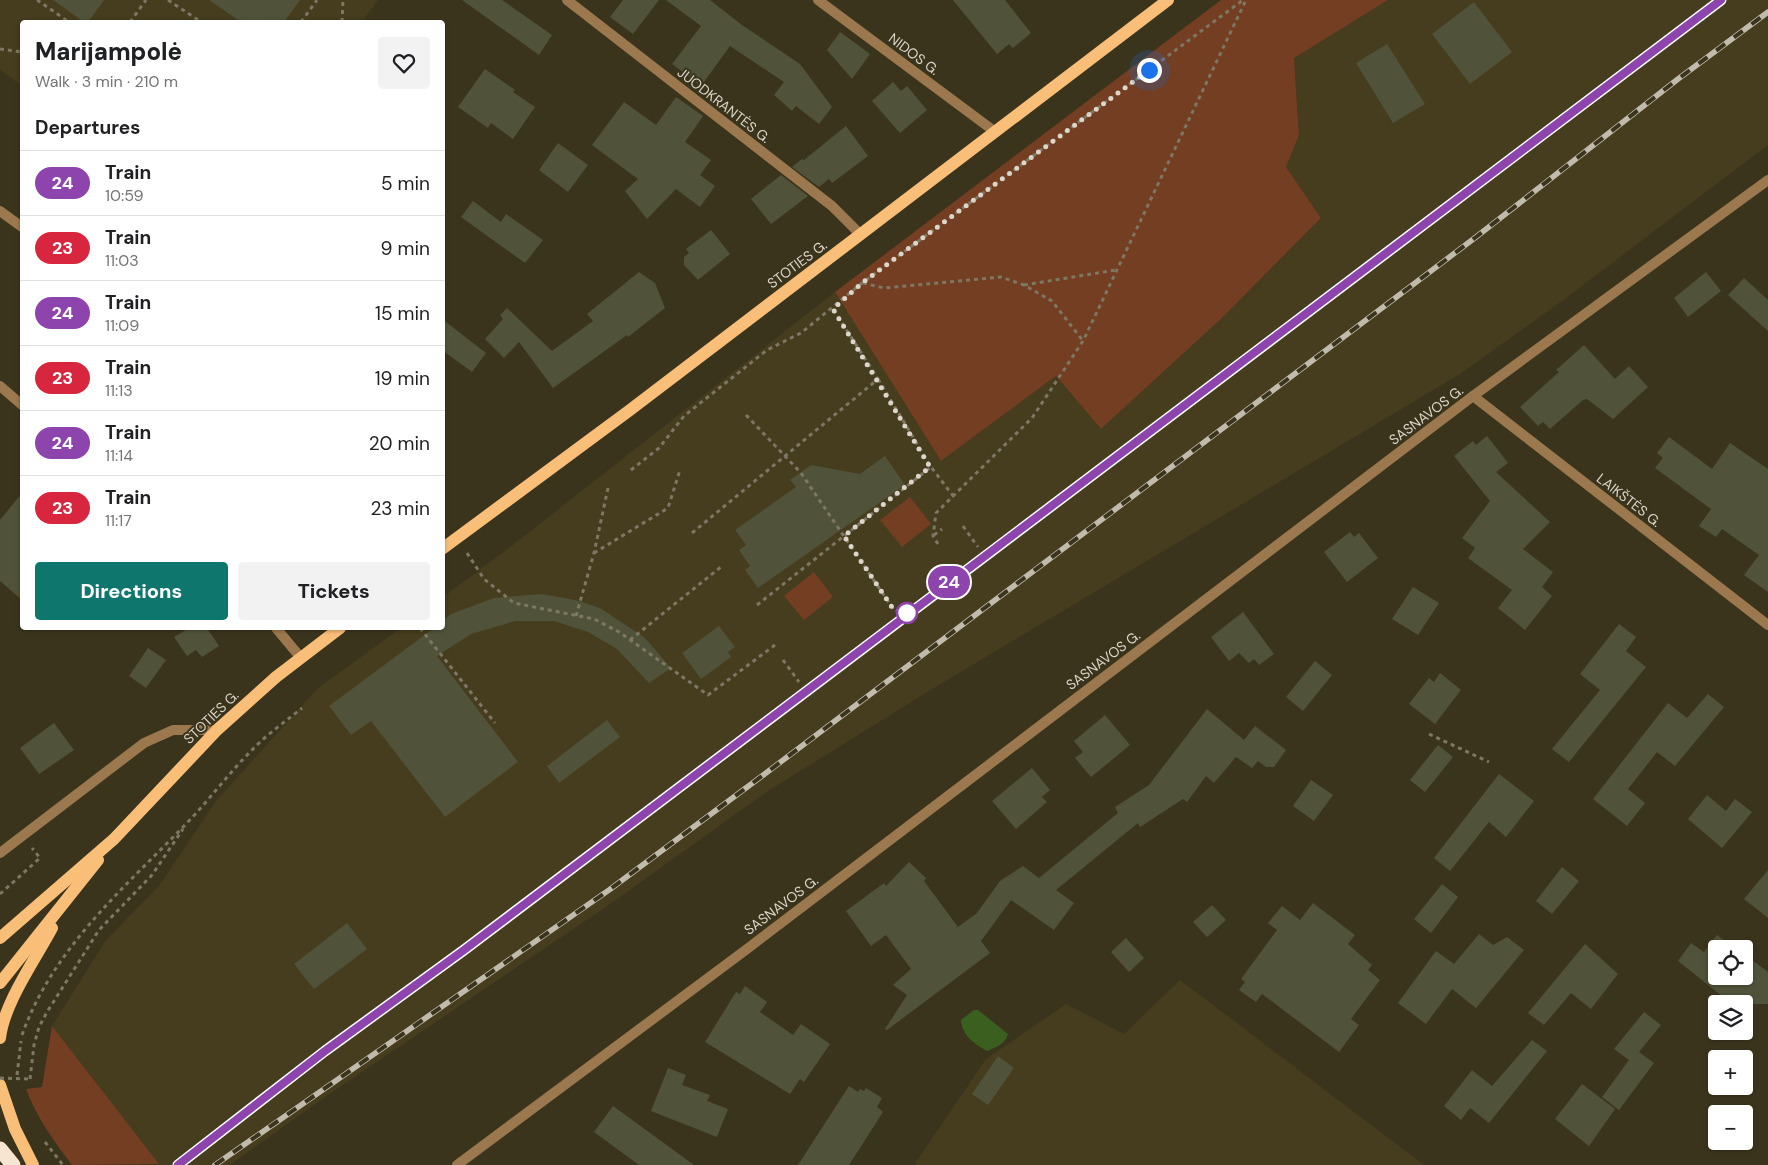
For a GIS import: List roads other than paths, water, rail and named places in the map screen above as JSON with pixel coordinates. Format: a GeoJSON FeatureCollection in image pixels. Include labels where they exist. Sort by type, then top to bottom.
{"type":"FeatureCollection","features":[{"type":"Feature","properties":{"kind":"highway"},"geometry":{"type":"LineString","coordinates":[[0,1149],[13,1165]]}},
{"type":"Feature","properties":{"kind":"main road","name":"STOTIES G."},"geometry":{"type":"LineString","coordinates":[[447,543],[860,235],[1168,0]]}},
{"type":"Feature","properties":{"kind":"main road","name":"STOTIES G."},"geometry":{"type":"LineString","coordinates":[[0,938],[114,839],[217,730],[301,658],[337,630]]}},
{"type":"Feature","properties":{"kind":"main road","name":"STOTIES G."},"geometry":{"type":"LineString","coordinates":[[0,983],[70,898],[114,839]]}},
{"type":"Feature","properties":{"kind":"main road"},"geometry":{"type":"LineString","coordinates":[[0,1038],[16,994],[70,898]]}},
{"type":"Feature","properties":{"kind":"main road"},"geometry":{"type":"LineString","coordinates":[[0,1085],[15,1129],[33,1165]]}},
{"type":"Feature","properties":{"kind":"street","name":"JUODKRANTĖS G."},"geometry":{"type":"LineString","coordinates":[[567,0],[832,206],[860,235]]}},
{"type":"Feature","properties":{"kind":"street","name":"NIDOS G."},"geometry":{"type":"LineString","coordinates":[[818,0],[994,131]]}},
{"type":"Feature","properties":{"kind":"street","name":"SASNAVOS G."},"geometry":{"type":"LineString","coordinates":[[457,1165],[747,948],[1473,396],[1768,180]]}},
{"type":"Feature","properties":{"kind":"street"},"geometry":{"type":"LineString","coordinates":[[0,211],[20,226]]}},
{"type":"Feature","properties":{"kind":"street"},"geometry":{"type":"LineString","coordinates":[[0,386],[20,403]]}},
{"type":"Feature","properties":{"kind":"street","name":"LAIKŠTĖS G."},"geometry":{"type":"LineString","coordinates":[[1473,396],[1768,625]]}},
{"type":"Feature","properties":{"kind":"street"},"geometry":{"type":"LineString","coordinates":[[278,630],[301,658]]}},
{"type":"Feature","properties":{"kind":"street"},"geometry":{"type":"LineString","coordinates":[[0,853],[144,743],[173,730],[217,730]]}},
{"type":"Feature","properties":{"kind":"railway"},"geometry":{"type":"LineString","coordinates":[[178,1165],[325,1051],[464,950],[1721,0]]}},
{"type":"Feature","properties":{"kind":"railway"},"geometry":{"type":"LineString","coordinates":[[215,1165],[609,890],[1476,237],[1678,79],[1768,12]]}},
{"type":"Feature","properties":{"kind":"train","name":"24"},"geometry":{"type":"LineString","coordinates":[[178,1165],[325,1051],[464,950],[884,630],[1721,0]]}}]}
